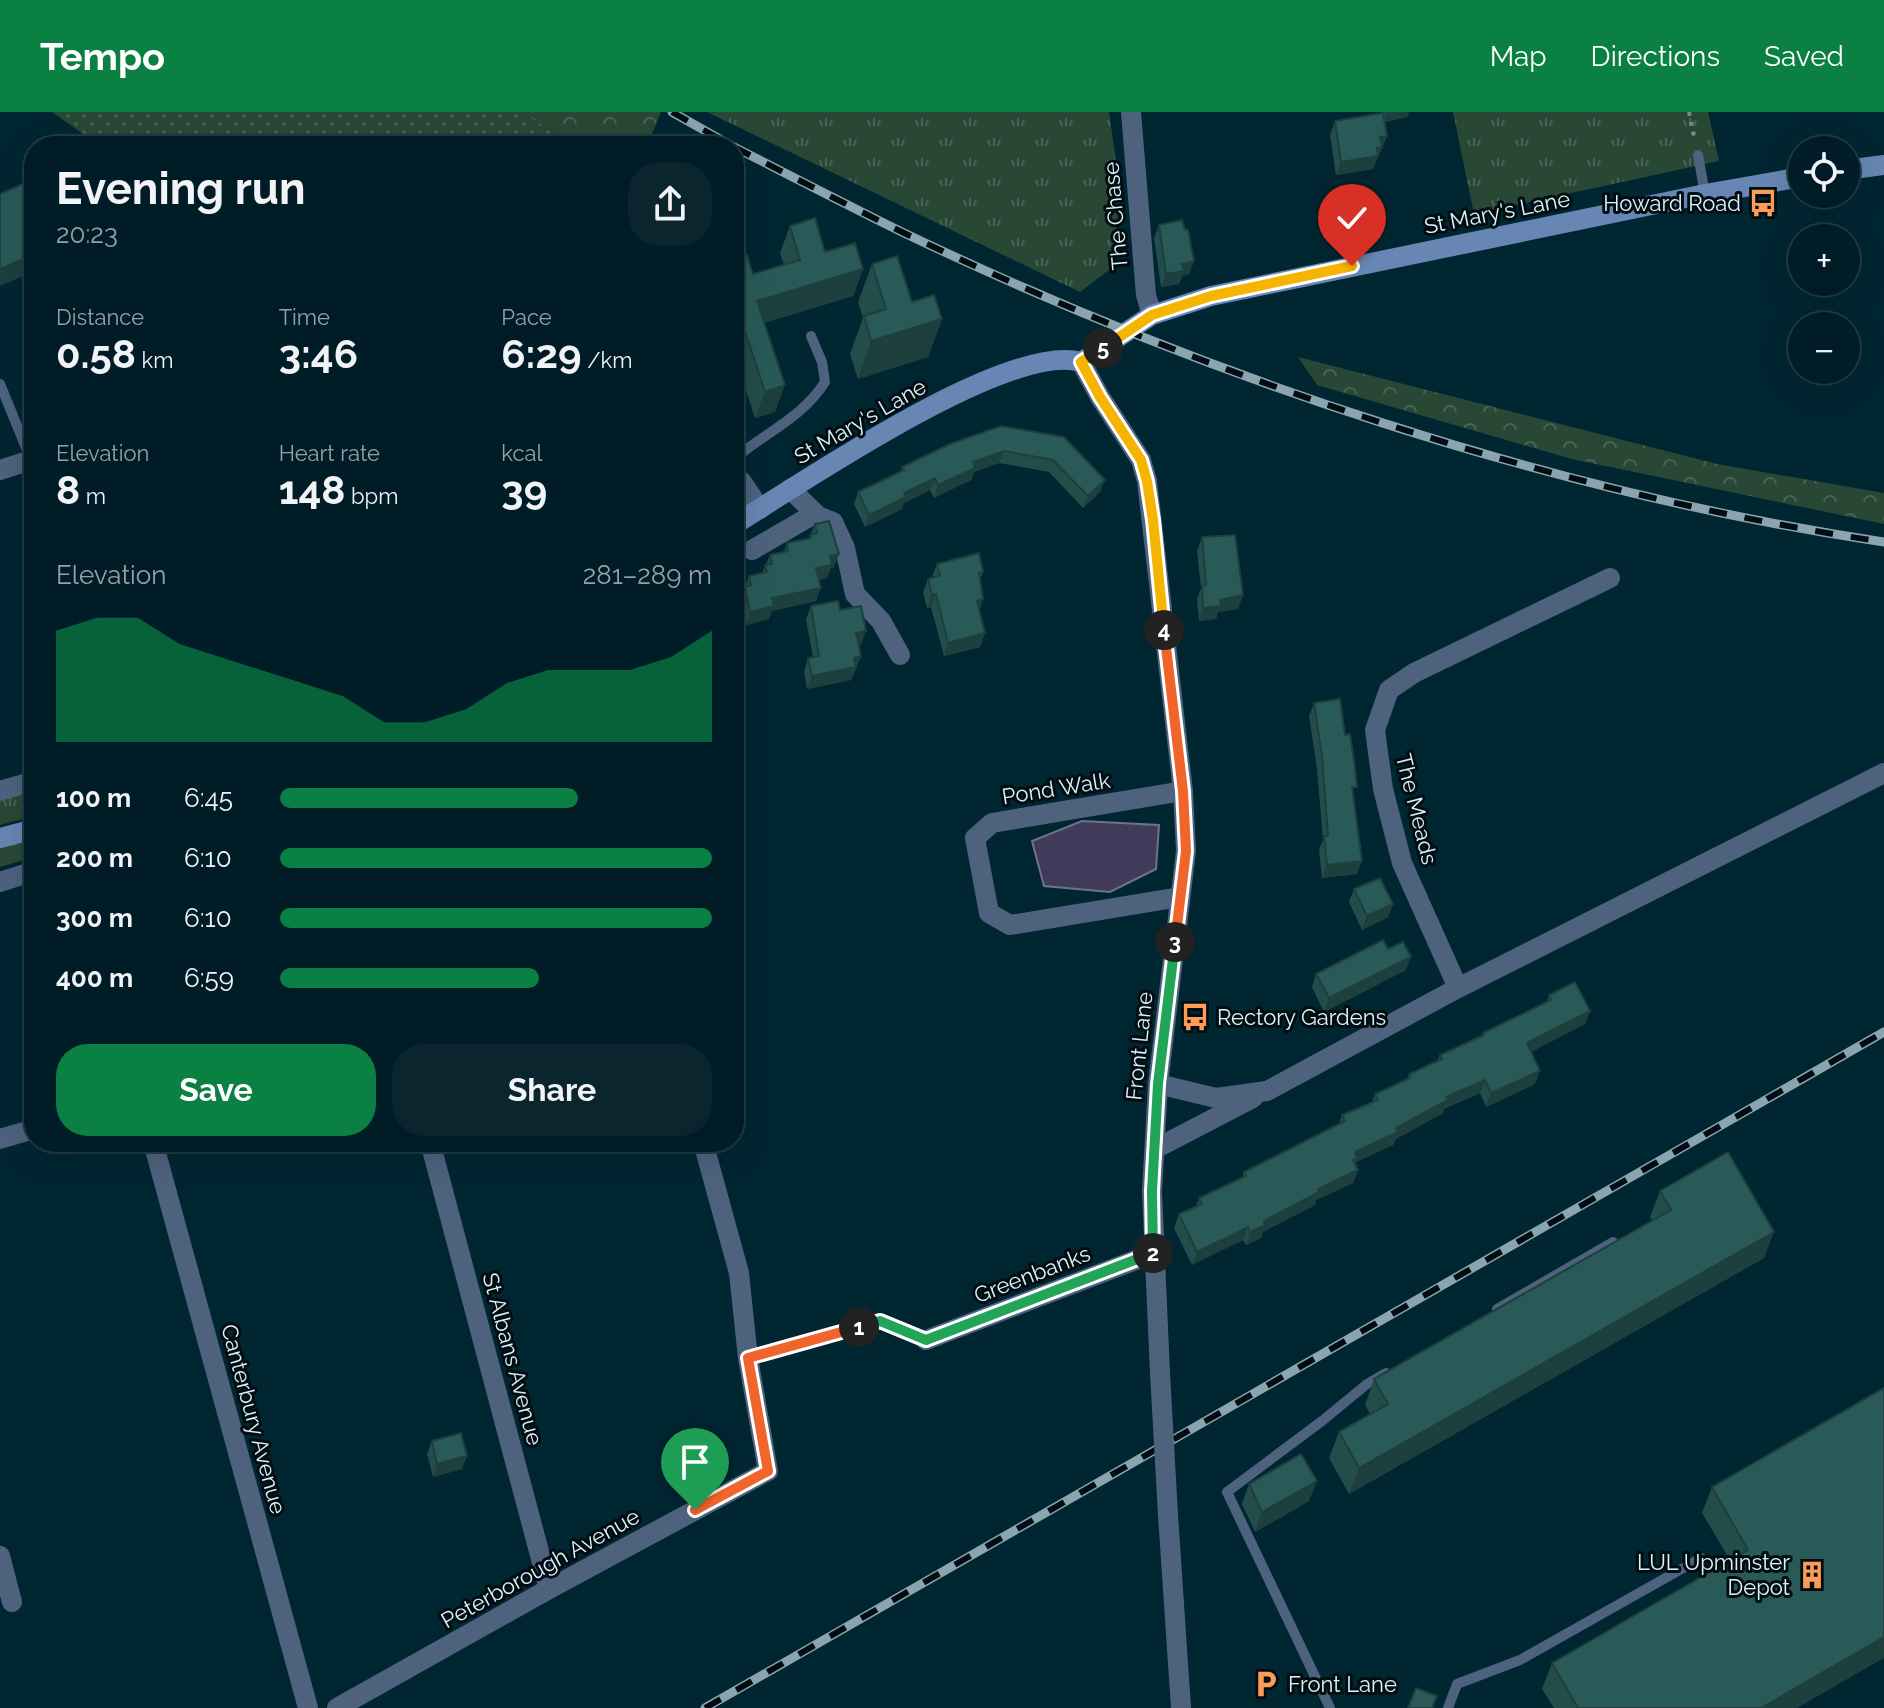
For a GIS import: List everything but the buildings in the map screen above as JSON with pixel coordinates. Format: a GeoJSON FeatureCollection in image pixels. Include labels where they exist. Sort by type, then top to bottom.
{"type":"FeatureCollection","features":[{"type":"Feature","properties":{"kind":"main road"},"geometry":{"type":"LineString","coordinates":[[1860,168],[1884,165]]}},
{"type":"Feature","properties":{"kind":"main road","name":"St Mary's Lane"},"geometry":{"type":"LineString","coordinates":[[744,519],[898,424],[956,394],[1045,361],[1067,358],[1081,362],[1152,315],[1241,289],[1788,179]]}},
{"type":"Feature","properties":{"kind":"main road"},"geometry":{"type":"LineString","coordinates":[[0,838],[24,832]]}},
{"type":"Feature","properties":{"kind":"street","name":"The Chase"},"geometry":{"type":"LineString","coordinates":[[1131,112],[1146,295],[1152,315]]}},
{"type":"Feature","properties":{"kind":"street","name":"Front Lane"},"geometry":{"type":"LineString","coordinates":[[1081,362],[1141,460],[1147,481],[1183,791],[1186,851],[1158,1084],[1152,1191],[1181,1708]]}},
{"type":"Feature","properties":{"kind":"street"},"geometry":{"type":"LineString","coordinates":[[0,470],[24,462]]}},
{"type":"Feature","properties":{"kind":"street"},"geometry":{"type":"LineString","coordinates":[[744,484],[760,509]]}},
{"type":"Feature","properties":{"kind":"street"},"geometry":{"type":"LineString","coordinates":[[790,489],[814,514],[833,522],[845,548],[855,594],[881,621],[900,655]]}},
{"type":"Feature","properties":{"kind":"street"},"geometry":{"type":"LineString","coordinates":[[752,550],[814,514]]}},
{"type":"Feature","properties":{"kind":"street","name":"The Meads"},"geometry":{"type":"LineString","coordinates":[[1458,988],[1402,863],[1383,789],[1375,730],[1389,690],[1414,673],[1610,578]]}},
{"type":"Feature","properties":{"kind":"street"},"geometry":{"type":"LineString","coordinates":[[1155,1149],[1458,988],[1884,773]]}},
{"type":"Feature","properties":{"kind":"street"},"geometry":{"type":"LineString","coordinates":[[0,791],[24,784]]}},
{"type":"Feature","properties":{"kind":"street","name":"Pond Walk"},"geometry":{"type":"LineString","coordinates":[[1180,897],[1010,925],[989,913],[975,838],[992,823],[1183,791]]}},
{"type":"Feature","properties":{"kind":"street"},"geometry":{"type":"LineString","coordinates":[[0,882],[24,874]]}},
{"type":"Feature","properties":{"kind":"street"},"geometry":{"type":"LineString","coordinates":[[1158,1084],[1216,1098],[1267,1091]]}},
{"type":"Feature","properties":{"kind":"street"},"geometry":{"type":"LineString","coordinates":[[0,1139],[24,1132]]}},
{"type":"Feature","properties":{"kind":"street","name":"Canterbury Avenue"},"geometry":{"type":"LineString","coordinates":[[156,1152],[308,1708]]}},
{"type":"Feature","properties":{"kind":"street","name":"St Albans Avenue"},"geometry":{"type":"LineString","coordinates":[[433,1152],[549,1589]]}},
{"type":"Feature","properties":{"kind":"street"},"geometry":{"type":"LineString","coordinates":[[706,1152],[739,1273],[748,1358]]}},
{"type":"Feature","properties":{"kind":"street","name":"Greenbanks"},"geometry":{"type":"LineString","coordinates":[[926,1340],[1154,1253]]}},
{"type":"Feature","properties":{"kind":"street","name":"Peterborough Avenue"},"geometry":{"type":"LineString","coordinates":[[337,1708],[768,1471],[748,1358]]}},
{"type":"Feature","properties":{"kind":"street"},"geometry":{"type":"LineString","coordinates":[[0,1556],[12,1602]]}},
{"type":"Feature","properties":{"kind":"lane"},"geometry":{"type":"LineString","coordinates":[[1698,155],[1705,194]]}},
{"type":"Feature","properties":{"kind":"lane"},"geometry":{"type":"LineString","coordinates":[[744,459],[802,410],[825,382],[822,362],[811,336]]}},
{"type":"Feature","properties":{"kind":"lane"},"geometry":{"type":"LineString","coordinates":[[0,384],[24,441]]}},
{"type":"Feature","properties":{"kind":"lane"},"geometry":{"type":"LineString","coordinates":[[1490,1313],[1613,1242]]}},
{"type":"Feature","properties":{"kind":"lane"},"geometry":{"type":"LineString","coordinates":[[1330,1708],[1227,1492],[1367,1384],[1394,1368]]}},
{"type":"Feature","properties":{"kind":"lane"},"geometry":{"type":"LineString","coordinates":[[1448,1708],[1457,1684],[1520,1660],[1701,1558]]}},
{"type":"Feature","properties":{"kind":"path"},"geometry":{"type":"LineString","coordinates":[[1689,112],[1698,155]]}},
{"type":"Feature","properties":{"kind":"path"},"geometry":{"type":"LineString","coordinates":[[748,1358],[880,1321],[926,1340]]}},
{"type":"Feature","properties":{"kind":"green space"},"geometry":{"type":"Polygon","coordinates":[[[52,112],[521,112],[560,136],[86,136],[52,112]]]}},
{"type":"Feature","properties":{"kind":"green space"},"geometry":{"type":"Polygon","coordinates":[[[521,112],[661,112],[651,136],[560,136],[521,112]]]}},
{"type":"Feature","properties":{"kind":"green space"},"geometry":{"type":"Polygon","coordinates":[[[707,112],[1109,112],[1120,189],[1113,267],[1080,292],[707,112]]]}},
{"type":"Feature","properties":{"kind":"green space"},"geometry":{"type":"Polygon","coordinates":[[[1453,112],[1708,112],[1719,161],[1474,214],[1453,112]]]}},
{"type":"Feature","properties":{"kind":"green space"},"geometry":{"type":"Polygon","coordinates":[[[1298,357],[1717,464],[1884,493],[1884,524],[1572,459],[1317,385],[1298,357]]]}},
{"type":"Feature","properties":{"kind":"green space"},"geometry":{"type":"Polygon","coordinates":[[[24,793],[24,819],[0,825],[0,800],[24,793]]]}},
{"type":"Feature","properties":{"kind":"green space"},"geometry":{"type":"Polygon","coordinates":[[[24,840],[24,860],[0,867],[0,846],[24,840]]]}},
{"type":"Feature","properties":{"kind":"shaded area"},"geometry":{"type":"Polygon","coordinates":[[[1082,821],[1159,825],[1156,869],[1110,892],[1044,886],[1032,841],[1082,821]]]}},
{"type":"Feature","properties":{"kind":"railway"},"geometry":{"type":"LineString","coordinates":[[672,112],[714,136]]}},
{"type":"Feature","properties":{"kind":"railway"},"geometry":{"type":"LineString","coordinates":[[744,152],[904,233],[1019,286],[1260,381],[1508,461],[1759,521],[1884,542]]}},
{"type":"Feature","properties":{"kind":"railway"},"geometry":{"type":"LineString","coordinates":[[705,1708],[1884,1032]]}},
{"type":"Feature","properties":{"kind":"place","name":"Howard Road"},"geometry":{"type":"Point","coordinates":[1763,203]}},
{"type":"Feature","properties":{"kind":"place","name":"Rectory Gardens"},"geometry":{"type":"Point","coordinates":[1195,1017]}},
{"type":"Feature","properties":{"kind":"place","name":"LUL Upminster Depot"},"geometry":{"type":"Point","coordinates":[1812,1575]}},
{"type":"Feature","properties":{"kind":"place","name":"Front Lane"},"geometry":{"type":"Point","coordinates":[1266,1684]}},
{"type":"Feature","properties":{"kind":"route"},"geometry":{"type":"LineString","coordinates":[[695,1510],[768,1471],[748,1358],[880,1321],[926,1340],[1154,1253],[1152,1191],[1158,1084],[1186,851],[1183,791],[1147,481],[1141,460],[1081,362],[1152,315],[1211,296],[1352,266]]}}]}
